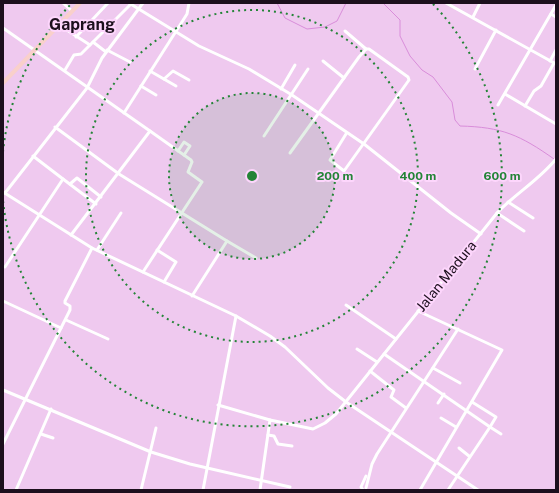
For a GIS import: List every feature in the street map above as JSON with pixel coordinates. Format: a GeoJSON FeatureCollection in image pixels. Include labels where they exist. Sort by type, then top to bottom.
{"type":"FeatureCollection","features":[{"type":"Feature","properties":{"kind":"main road"},"geometry":{"type":"LineString","coordinates":[[3,83],[36,51],[80,3]]}},
{"type":"Feature","properties":{"kind":"street"},"geometry":{"type":"LineString","coordinates":[[62,3],[72,11]]}},
{"type":"Feature","properties":{"kind":"street"},"geometry":{"type":"LineString","coordinates":[[76,37],[108,3]]}},
{"type":"Feature","properties":{"kind":"street"},"geometry":{"type":"LineString","coordinates":[[143,3],[107,51],[87,88],[4,192],[92,248],[236,316],[270,336],[285,347],[328,388],[346,402],[478,490]]}},
{"type":"Feature","properties":{"kind":"street"},"geometry":{"type":"LineString","coordinates":[[124,113],[176,32],[186,14],[189,3]]}},
{"type":"Feature","properties":{"kind":"street"},"geometry":{"type":"LineString","coordinates":[[446,3],[555,63],[541,86],[534,91],[525,106]]}},
{"type":"Feature","properties":{"kind":"street"},"geometry":{"type":"LineString","coordinates":[[473,18],[480,3]]}},
{"type":"Feature","properties":{"kind":"street"},"geometry":{"type":"LineString","coordinates":[[65,70],[74,55],[82,54],[130,4],[176,32],[230,61],[249,69],[292,95],[346,134],[364,144],[451,213],[481,234]]}},
{"type":"Feature","properties":{"kind":"street"},"geometry":{"type":"LineString","coordinates":[[498,105],[556,5]]}},
{"type":"Feature","properties":{"kind":"street"},"geometry":{"type":"LineString","coordinates":[[551,14],[556,17]]}},
{"type":"Feature","properties":{"kind":"street"},"geometry":{"type":"LineString","coordinates":[[59,25],[90,45]]}},
{"type":"Feature","properties":{"kind":"street"},"geometry":{"type":"LineString","coordinates":[[3,28],[65,70],[87,88],[192,161],[188,172],[202,182],[143,272]]}},
{"type":"Feature","properties":{"kind":"street"},"geometry":{"type":"LineString","coordinates":[[475,69],[496,30]]}},
{"type":"Feature","properties":{"kind":"street"},"geometry":{"type":"LineString","coordinates":[[345,31],[366,49],[373,51],[408,77],[409,80],[344,171],[330,160],[346,134]]}},
{"type":"Feature","properties":{"kind":"street"},"geometry":{"type":"LineString","coordinates":[[93,42],[107,51],[130,62]]}},
{"type":"Feature","properties":{"kind":"street"},"geometry":{"type":"LineString","coordinates":[[290,153],[366,49]]}},
{"type":"Feature","properties":{"kind":"street"},"geometry":{"type":"LineString","coordinates":[[550,61],[556,50]]}},
{"type":"Feature","properties":{"kind":"street"},"geometry":{"type":"LineString","coordinates":[[323,61],[344,78]]}},
{"type":"Feature","properties":{"kind":"street"},"geometry":{"type":"LineString","coordinates":[[281,89],[295,65]]}},
{"type":"Feature","properties":{"kind":"street"},"geometry":{"type":"LineString","coordinates":[[264,136],[308,69]]}},
{"type":"Feature","properties":{"kind":"street"},"geometry":{"type":"LineString","coordinates":[[150,71],[176,86]]}},
{"type":"Feature","properties":{"kind":"street"},"geometry":{"type":"LineString","coordinates":[[164,79],[173,71],[189,80]]}},
{"type":"Feature","properties":{"kind":"street"},"geometry":{"type":"LineString","coordinates":[[141,86],[156,95]]}},
{"type":"Feature","properties":{"kind":"street"},"geometry":{"type":"LineString","coordinates":[[505,94],[556,124]]}},
{"type":"Feature","properties":{"kind":"street"},"geometry":{"type":"LineString","coordinates":[[55,127],[119,174],[256,258]]}},
{"type":"Feature","properties":{"kind":"street"},"geometry":{"type":"LineString","coordinates":[[71,235],[119,174],[150,131]]}},
{"type":"Feature","properties":{"kind":"street"},"geometry":{"type":"LineString","coordinates":[[178,151],[184,142],[186,142],[190,146],[184,155]]}},
{"type":"Feature","properties":{"kind":"street"},"geometry":{"type":"LineString","coordinates":[[33,156],[96,204]]}},
{"type":"Feature","properties":{"kind":"street","name":"Jalan Madura"},"geometry":{"type":"LineString","coordinates":[[218,405],[270,420],[313,429],[326,423],[346,402],[497,214],[508,202],[544,173],[556,159]]}},
{"type":"Feature","properties":{"kind":"street"},"geometry":{"type":"LineString","coordinates":[[70,184],[77,178],[100,197]]}},
{"type":"Feature","properties":{"kind":"street"},"geometry":{"type":"LineString","coordinates":[[5,267],[63,179]]}},
{"type":"Feature","properties":{"kind":"street"},"geometry":{"type":"LineString","coordinates":[[508,202],[533,218]]}},
{"type":"Feature","properties":{"kind":"street"},"geometry":{"type":"LineString","coordinates":[[97,250],[121,213]]}},
{"type":"Feature","properties":{"kind":"street"},"geometry":{"type":"LineString","coordinates":[[497,214],[524,231]]}},
{"type":"Feature","properties":{"kind":"street"},"geometry":{"type":"LineString","coordinates":[[192,296],[227,241]]}},
{"type":"Feature","properties":{"kind":"street"},"geometry":{"type":"LineString","coordinates":[[3,444],[66,320],[71,308],[65,301],[92,248]]}},
{"type":"Feature","properties":{"kind":"street"},"geometry":{"type":"LineString","coordinates":[[157,250],[176,262],[164,282]]}},
{"type":"Feature","properties":{"kind":"street"},"geometry":{"type":"LineString","coordinates":[[3,301],[61,328]]}},
{"type":"Feature","properties":{"kind":"street"},"geometry":{"type":"LineString","coordinates":[[346,306],[396,339]]}},
{"type":"Feature","properties":{"kind":"street"},"geometry":{"type":"LineString","coordinates":[[418,311],[501,349],[472,402],[420,490]]}},
{"type":"Feature","properties":{"kind":"street"},"geometry":{"type":"LineString","coordinates":[[203,490],[236,316]]}},
{"type":"Feature","properties":{"kind":"street"},"geometry":{"type":"LineString","coordinates":[[66,320],[108,338]]}},
{"type":"Feature","properties":{"kind":"street"},"geometry":{"type":"LineString","coordinates":[[366,488],[372,464],[391,431],[458,329]]}},
{"type":"Feature","properties":{"kind":"street"},"geometry":{"type":"LineString","coordinates":[[357,349],[377,362]]}},
{"type":"Feature","properties":{"kind":"street"},"geometry":{"type":"LineString","coordinates":[[384,354],[501,434]]}},
{"type":"Feature","properties":{"kind":"street"},"geometry":{"type":"LineString","coordinates":[[432,368],[460,383]]}},
{"type":"Feature","properties":{"kind":"street"},"geometry":{"type":"LineString","coordinates":[[370,371],[394,390],[391,397],[406,408]]}},
{"type":"Feature","properties":{"kind":"street"},"geometry":{"type":"LineString","coordinates":[[3,390],[26,398],[151,452],[207,468],[290,487]]}},
{"type":"Feature","properties":{"kind":"street"},"geometry":{"type":"LineString","coordinates":[[438,403],[444,394]]}},
{"type":"Feature","properties":{"kind":"street"},"geometry":{"type":"LineString","coordinates":[[448,490],[496,417],[472,402]]}},
{"type":"Feature","properties":{"kind":"street"},"geometry":{"type":"LineString","coordinates":[[16,490],[51,409]]}},
{"type":"Feature","properties":{"kind":"street"},"geometry":{"type":"LineString","coordinates":[[441,418],[456,427]]}},
{"type":"Feature","properties":{"kind":"street"},"geometry":{"type":"LineString","coordinates":[[260,490],[270,420]]}},
{"type":"Feature","properties":{"kind":"street"},"geometry":{"type":"LineString","coordinates":[[141,490],[156,428]]}},
{"type":"Feature","properties":{"kind":"street"},"geometry":{"type":"LineString","coordinates":[[41,434],[53,438]]}},
{"type":"Feature","properties":{"kind":"street"},"geometry":{"type":"LineString","coordinates":[[268,435],[274,436],[279,444],[292,446]]}},
{"type":"Feature","properties":{"kind":"street"},"geometry":{"type":"LineString","coordinates":[[459,448],[469,456]]}},
{"type":"Feature","properties":{"kind":"street"},"geometry":{"type":"LineString","coordinates":[[363,490],[360,486],[366,476]]}},
{"type":"Feature","properties":{"kind":"waterway"},"geometry":{"type":"LineString","coordinates":[[277,3],[285,18],[307,29],[325,27],[337,21],[346,3]]}},
{"type":"Feature","properties":{"kind":"waterway"},"geometry":{"type":"LineString","coordinates":[[383,3],[400,20],[400,36],[410,56],[422,70],[433,77],[452,102],[455,120],[460,126],[488,128],[510,134],[531,144],[554,159]]}},
{"type":"Feature","properties":{"kind":"district","name":"Gaprang"},"geometry":{"type":"Point","coordinates":[82,24]}}]}
